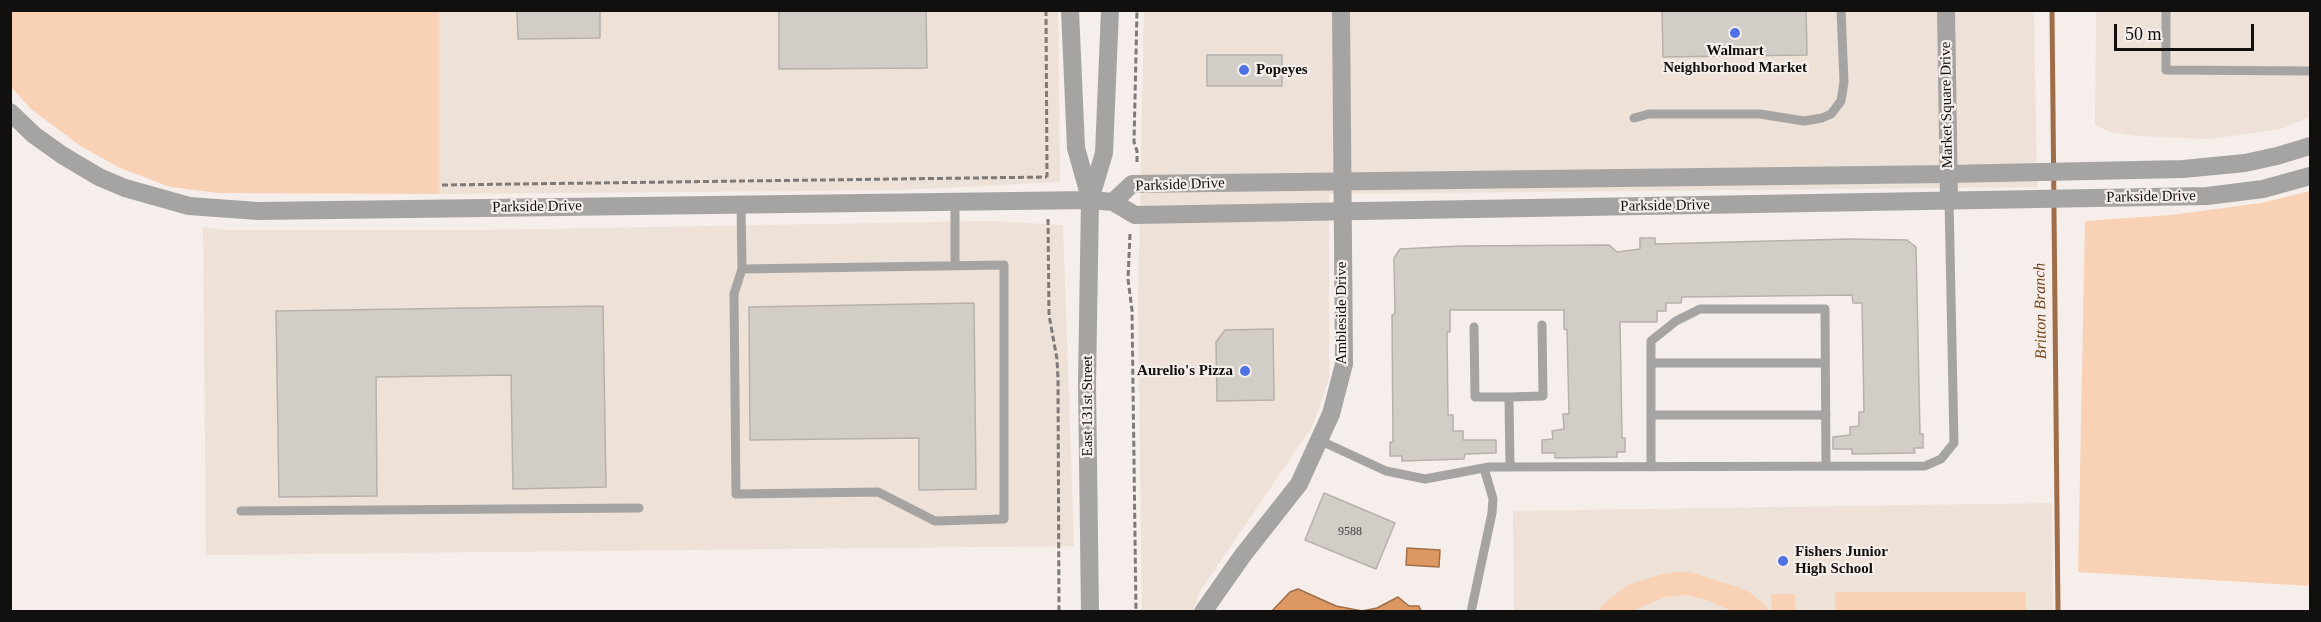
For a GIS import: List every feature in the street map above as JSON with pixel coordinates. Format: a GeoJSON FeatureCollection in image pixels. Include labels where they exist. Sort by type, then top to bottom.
{"type":"FeatureCollection","features":[{"type":"Feature","properties":{"kind":"street","name":"East 131st Street"},"geometry":{"type":"LineString","coordinates":[[1070,10],[1076,148],[1090,200]]}},
{"type":"Feature","properties":{"kind":"street","name":"East 131st Street"},"geometry":{"type":"LineString","coordinates":[[1090,612],[1087,383],[1090,200],[1104,153],[1110,10]]}},
{"type":"Feature","properties":{"kind":"street","name":"Ambleside Drive"},"geometry":{"type":"LineString","coordinates":[[1203,612],[1243,555],[1299,484],[1331,414],[1344,364],[1341,10]]}},
{"type":"Feature","properties":{"kind":"street","name":"Market Square Drive"},"geometry":{"type":"LineString","coordinates":[[1946,10],[1948,200]]}},
{"type":"Feature","properties":{"kind":"street","name":"Parkside Drive"},"geometry":{"type":"LineString","coordinates":[[10,112],[34,135],[62,155],[99,177],[125,188],[189,206],[258,211],[1090,200],[1113,202],[1135,215],[1342,212],[2207,196],[2262,189],[2310,176]]}},
{"type":"Feature","properties":{"kind":"street","name":"Parkside Drive"},"geometry":{"type":"LineString","coordinates":[[1113,202],[1132,184],[1948,174],[2215,167],[2277,156],[2310,146]]}},
{"type":"Feature","properties":{"kind":"lane"},"geometry":{"type":"LineString","coordinates":[[1634,118],[1648,114],[1760,114],[1804,121],[1831,114],[1841,101],[1844,82],[1841,10]]}},
{"type":"Feature","properties":{"kind":"lane"},"geometry":{"type":"LineString","coordinates":[[2166,10],[2166,70],[2310,71]]}},
{"type":"Feature","properties":{"kind":"lane"},"geometry":{"type":"LineString","coordinates":[[1319,440],[1386,471],[1425,479],[1484,468],[1510,467],[1925,466],[1941,459],[1954,443],[1948,200]]}},
{"type":"Feature","properties":{"kind":"lane"},"geometry":{"type":"LineString","coordinates":[[955,202],[955,265]]}},
{"type":"Feature","properties":{"kind":"lane"},"geometry":{"type":"LineString","coordinates":[[741,205],[742,269],[734,294],[736,494],[878,492],[935,521],[1004,519],[1004,265],[742,269]]}},
{"type":"Feature","properties":{"kind":"lane"},"geometry":{"type":"LineString","coordinates":[[1651,467],[1651,341],[1676,321],[1700,309],[1825,309],[1826,466]]}},
{"type":"Feature","properties":{"kind":"lane"},"geometry":{"type":"LineString","coordinates":[[1474,327],[1475,397],[1543,396],[1542,325]]}},
{"type":"Feature","properties":{"kind":"lane"},"geometry":{"type":"LineString","coordinates":[[1651,363],[1825,363]]}},
{"type":"Feature","properties":{"kind":"lane"},"geometry":{"type":"LineString","coordinates":[[1509,397],[1510,467]]}},
{"type":"Feature","properties":{"kind":"lane"},"geometry":{"type":"LineString","coordinates":[[1651,415],[1826,415]]}},
{"type":"Feature","properties":{"kind":"lane"},"geometry":{"type":"LineString","coordinates":[[1471,612],[1492,513],[1493,500],[1484,468]]}},
{"type":"Feature","properties":{"kind":"lane"},"geometry":{"type":"LineString","coordinates":[[241,511],[639,508]]}},
{"type":"Feature","properties":{"kind":"path"},"geometry":{"type":"LineString","coordinates":[[442,185],[1047,177],[1046,10]]}},
{"type":"Feature","properties":{"kind":"path"},"geometry":{"type":"LineString","coordinates":[[1137,10],[1134,142],[1137,162]]}},
{"type":"Feature","properties":{"kind":"path"},"geometry":{"type":"LineString","coordinates":[[1047,201],[1049,315],[1058,379],[1059,612]]}},
{"type":"Feature","properties":{"kind":"path"},"geometry":{"type":"LineString","coordinates":[[1130,234],[1128,279],[1132,310],[1136,612]]}},
{"type":"Feature","properties":{"kind":"shaded area"},"geometry":{"type":"Polygon","coordinates":[[[11,10],[439,11],[439,194],[218,193],[170,187],[120,168],[79,145],[32,110],[11,87],[11,10]]]}},
{"type":"Feature","properties":{"kind":"shaded area"},"geometry":{"type":"Polygon","coordinates":[[[439,11],[1058,11],[1060,182],[900,190],[439,194],[439,11]]]}},
{"type":"Feature","properties":{"kind":"shaded area"},"geometry":{"type":"Polygon","coordinates":[[[1144,11],[2034,11],[2037,187],[1329,194],[1329,378],[1313,425],[1199,593],[1193,611],[1142,611],[1138,303],[1144,11]]]}},
{"type":"Feature","properties":{"kind":"shaded area"},"geometry":{"type":"Polygon","coordinates":[[[2096,11],[2310,11],[2310,117],[2281,129],[2209,139],[2136,136],[2107,131],[2095,124],[2096,11]]]}},
{"type":"Feature","properties":{"kind":"shaded area"},"geometry":{"type":"Polygon","coordinates":[[[2310,191],[2310,586],[2078,572],[2085,221],[2171,215],[2261,203],[2310,191]]]}},
{"type":"Feature","properties":{"kind":"shaded area"},"geometry":{"type":"Polygon","coordinates":[[[990,221],[1063,225],[1074,546],[206,555],[203,227],[222,230],[485,230],[990,221]]]}},
{"type":"Feature","properties":{"kind":"shaded area","name":"Fishers Junior High School"},"geometry":{"type":"Polygon","coordinates":[[[2052,503],[2053,611],[1514,611],[1513,511],[2052,503]]]}},
{"type":"Feature","properties":{"kind":"shaded area"},"geometry":{"type":"Polygon","coordinates":[[[1407,548],[1440,550],[1439,567],[1406,565],[1407,548]]]}},
{"type":"Feature","properties":{"kind":"shaded area"},"geometry":{"type":"Polygon","coordinates":[[[1676,572],[1690,572],[1749,592],[1769,611],[1731,611],[1707,600],[1686,595],[1665,597],[1633,611],[1597,611],[1630,584],[1676,572]]]}},
{"type":"Feature","properties":{"kind":"shaded area"},"geometry":{"type":"Polygon","coordinates":[[[1298,589],[1336,606],[1362,611],[1272,611],[1290,592],[1298,589]]]}},
{"type":"Feature","properties":{"kind":"shaded area"},"geometry":{"type":"Polygon","coordinates":[[[1835,592],[2026,592],[2026,611],[1835,611],[1835,592]]]}},
{"type":"Feature","properties":{"kind":"shaded area"},"geometry":{"type":"Polygon","coordinates":[[[1771,594],[1795,594],[1795,611],[1772,611],[1771,594]]]}},
{"type":"Feature","properties":{"kind":"shaded area"},"geometry":{"type":"Polygon","coordinates":[[[1398,597],[1409,606],[1419,606],[1421,611],[1362,611],[1377,608],[1398,597]]]}},
{"type":"Feature","properties":{"kind":"building"},"geometry":{"type":"Polygon","coordinates":[[[517,10],[600,10],[600,38],[518,39],[517,10]]]}},
{"type":"Feature","properties":{"kind":"building"},"geometry":{"type":"Polygon","coordinates":[[[779,10],[926,10],[927,68],[779,69],[779,10]]]}},
{"type":"Feature","properties":{"kind":"building","name":"Walmart Neighborhood Market"},"geometry":{"type":"Polygon","coordinates":[[[1662,10],[1806,10],[1807,55],[1663,57],[1662,10]]]}},
{"type":"Feature","properties":{"kind":"building","name":"Popeyes"},"geometry":{"type":"Polygon","coordinates":[[[1207,55],[1282,55],[1282,86],[1207,86],[1207,55]]]}},
{"type":"Feature","properties":{"kind":"building"},"geometry":{"type":"Polygon","coordinates":[[[1640,238],[1655,238],[1655,244],[1849,239],[1907,240],[1916,247],[1920,434],[1923,434],[1923,448],[1914,448],[1915,453],[1852,454],[1852,449],[1833,449],[1833,437],[1850,435],[1850,427],[1859,426],[1859,412],[1864,412],[1862,303],[1853,303],[1852,295],[1682,297],[1681,303],[1666,303],[1666,311],[1657,311],[1657,322],[1620,322],[1622,438],[1625,438],[1625,452],[1617,452],[1617,457],[1555,458],[1555,453],[1542,453],[1542,440],[1553,439],[1552,431],[1564,429],[1563,414],[1569,414],[1567,330],[1564,329],[1564,310],[1450,310],[1450,332],[1447,332],[1448,415],[1453,415],[1453,431],[1463,431],[1463,440],[1496,440],[1496,453],[1465,454],[1464,459],[1402,461],[1402,456],[1390,456],[1390,442],[1393,442],[1394,258],[1400,249],[1460,246],[1609,245],[1617,252],[1640,249],[1640,238]]]}},
{"type":"Feature","properties":{"kind":"building"},"geometry":{"type":"Polygon","coordinates":[[[974,303],[976,489],[919,490],[919,438],[750,440],[749,307],[974,303]]]}},
{"type":"Feature","properties":{"kind":"building"},"geometry":{"type":"Polygon","coordinates":[[[603,306],[606,487],[513,489],[511,375],[376,377],[377,496],[279,497],[276,311],[603,306]]]}},
{"type":"Feature","properties":{"kind":"building","name":"Aurelio's Pizza"},"geometry":{"type":"Polygon","coordinates":[[[1273,329],[1274,400],[1217,401],[1216,342],[1225,330],[1273,329]]]}},
{"type":"Feature","properties":{"kind":"building"},"geometry":{"type":"Polygon","coordinates":[[[1324,493],[1395,523],[1376,569],[1305,540],[1324,493]]]}},
{"type":"Feature","properties":{"kind":"waterway","name":"Britton Branch"},"geometry":{"type":"LineString","coordinates":[[2052,10],[2058,612]]}},
{"type":"Feature","properties":{"kind":"place","name":"Walmart Neighborhood Market"},"geometry":{"type":"Point","coordinates":[1735,33]}},
{"type":"Feature","properties":{"kind":"place","name":"Popeyes"},"geometry":{"type":"Point","coordinates":[1244,70]}},
{"type":"Feature","properties":{"kind":"place","name":"Aurelio's Pizza"},"geometry":{"type":"Point","coordinates":[1245,371]}},
{"type":"Feature","properties":{"kind":"place","name":"Fishers Junior High School"},"geometry":{"type":"Point","coordinates":[1783,561]}}]}
